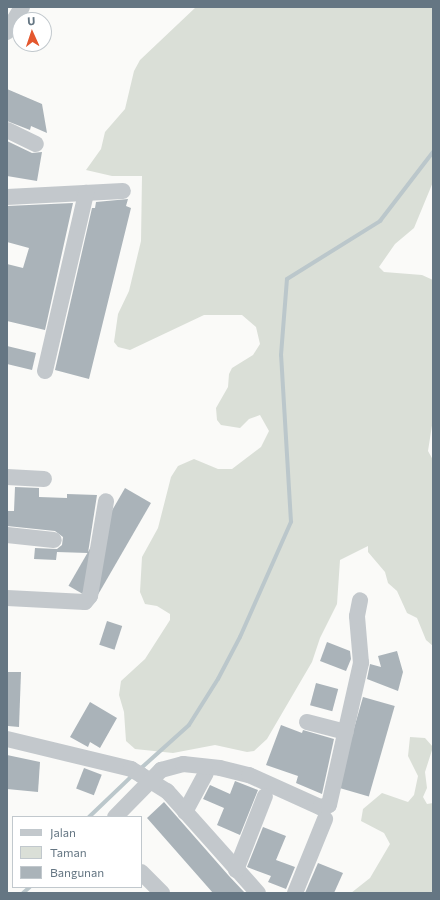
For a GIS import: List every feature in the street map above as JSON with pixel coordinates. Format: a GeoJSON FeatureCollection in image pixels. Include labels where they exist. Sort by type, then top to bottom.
{"type":"FeatureCollection","features":[{"type":"Feature","properties":{"kind":"street"},"geometry":{"type":"LineString","coordinates":[[7,32],[22,7]]}},
{"type":"Feature","properties":{"kind":"street"},"geometry":{"type":"LineString","coordinates":[[7,130],[36,144]]}},
{"type":"Feature","properties":{"kind":"street"},"geometry":{"type":"LineString","coordinates":[[7,197],[123,191]]}},
{"type":"Feature","properties":{"kind":"street"},"geometry":{"type":"LineString","coordinates":[[44,370],[86,193]]}},
{"type":"Feature","properties":{"kind":"street"},"geometry":{"type":"LineString","coordinates":[[7,478],[44,479]]}},
{"type":"Feature","properties":{"kind":"street"},"geometry":{"type":"LineString","coordinates":[[7,598],[85,602],[90,596],[106,501]]}},
{"type":"Feature","properties":{"kind":"street"},"geometry":{"type":"LineString","coordinates":[[7,535],[54,540]]}},
{"type":"Feature","properties":{"kind":"street"},"geometry":{"type":"LineString","coordinates":[[116,816],[140,775],[183,764],[220,768],[249,775],[326,808],[331,800],[361,663],[357,616],[360,600]]}},
{"type":"Feature","properties":{"kind":"street"},"geometry":{"type":"LineString","coordinates":[[307,722],[346,732]]}},
{"type":"Feature","properties":{"kind":"street"},"geometry":{"type":"LineString","coordinates":[[7,739],[140,775],[167,791],[258,893]]}},
{"type":"Feature","properties":{"kind":"street"},"geometry":{"type":"LineString","coordinates":[[185,812],[206,773]]}},
{"type":"Feature","properties":{"kind":"street"},"geometry":{"type":"LineString","coordinates":[[236,870],[265,796]]}},
{"type":"Feature","properties":{"kind":"street"},"geometry":{"type":"LineString","coordinates":[[295,893],[325,819]]}},
{"type":"Feature","properties":{"kind":"street"},"geometry":{"type":"LineString","coordinates":[[142,873],[162,893]]}},
{"type":"Feature","properties":{"kind":"green space"},"geometry":{"type":"Polygon","coordinates":[[[196,7],[433,7],[433,182],[414,228],[395,244],[379,267],[384,272],[422,275],[433,280],[433,419],[428,451],[433,460],[433,646],[426,640],[417,618],[407,613],[397,591],[388,583],[385,572],[368,552],[368,546],[340,560],[337,604],[320,638],[312,662],[267,739],[254,751],[247,752],[215,745],[173,753],[135,749],[126,741],[124,712],[119,695],[121,681],[145,659],[170,620],[170,614],[157,606],[145,604],[140,592],[142,557],[158,528],[171,477],[178,466],[194,459],[218,469],[232,469],[261,447],[269,431],[260,415],[249,419],[240,428],[221,425],[217,420],[216,408],[228,387],[229,374],[232,368],[253,355],[260,344],[256,327],[242,315],[204,315],[130,350],[118,347],[114,342],[118,314],[129,291],[141,241],[142,176],[112,176],[86,170],[101,149],[105,132],[125,109],[134,71],[140,60],[196,7]]]}},
{"type":"Feature","properties":{"kind":"green space"},"geometry":{"type":"Polygon","coordinates":[[[410,737],[425,738],[433,747],[425,772],[427,788],[423,797],[427,804],[433,803],[433,893],[351,893],[370,878],[390,844],[384,833],[361,821],[363,809],[382,793],[408,802],[414,795],[418,776],[408,756],[410,737]]]}},
{"type":"Feature","properties":{"kind":"building"},"geometry":{"type":"Polygon","coordinates":[[[7,89],[42,104],[47,133],[31,126],[30,130],[7,121],[7,89]]]}},
{"type":"Feature","properties":{"kind":"building"},"geometry":{"type":"Polygon","coordinates":[[[7,141],[32,153],[42,152],[37,181],[7,176],[7,141]]]}},
{"type":"Feature","properties":{"kind":"building"},"geometry":{"type":"Polygon","coordinates":[[[128,199],[126,206],[131,208],[89,379],[55,370],[92,208],[95,208],[96,202],[128,199]]]}},
{"type":"Feature","properties":{"kind":"building"},"geometry":{"type":"Polygon","coordinates":[[[73,203],[45,330],[7,321],[7,264],[23,268],[29,248],[7,242],[7,206],[73,203]]]}},
{"type":"Feature","properties":{"kind":"building"},"geometry":{"type":"Polygon","coordinates":[[[7,346],[36,353],[32,370],[7,364],[7,346]]]}},
{"type":"Feature","properties":{"kind":"building"},"geometry":{"type":"Polygon","coordinates":[[[15,487],[39,488],[39,497],[67,498],[67,494],[97,495],[88,553],[57,552],[56,560],[34,559],[35,548],[57,549],[62,545],[63,537],[55,531],[7,526],[7,511],[14,511],[15,487]]]}},
{"type":"Feature","properties":{"kind":"building"},"geometry":{"type":"Polygon","coordinates":[[[125,488],[151,503],[94,601],[69,586],[125,488]]]}},
{"type":"Feature","properties":{"kind":"building"},"geometry":{"type":"Polygon","coordinates":[[[107,621],[122,626],[114,650],[99,645],[107,621]]]}},
{"type":"Feature","properties":{"kind":"building"},"geometry":{"type":"Polygon","coordinates":[[[327,642],[350,651],[351,659],[346,671],[320,661],[327,642]]]}},
{"type":"Feature","properties":{"kind":"building"},"geometry":{"type":"Polygon","coordinates":[[[397,651],[403,672],[398,691],[367,679],[370,664],[381,667],[378,656],[397,651]]]}},
{"type":"Feature","properties":{"kind":"building"},"geometry":{"type":"Polygon","coordinates":[[[7,672],[21,672],[19,727],[8,726],[7,672]]]}},
{"type":"Feature","properties":{"kind":"building"},"geometry":{"type":"Polygon","coordinates":[[[316,683],[338,689],[332,711],[310,705],[316,683]]]}},
{"type":"Feature","properties":{"kind":"building"},"geometry":{"type":"Polygon","coordinates":[[[363,697],[395,706],[369,796],[337,787],[363,697]]]}},
{"type":"Feature","properties":{"kind":"building"},"geometry":{"type":"Polygon","coordinates":[[[90,702],[117,718],[100,748],[90,742],[88,747],[70,737],[90,702]]]}},
{"type":"Feature","properties":{"kind":"building"},"geometry":{"type":"Polygon","coordinates":[[[281,725],[302,733],[303,730],[334,739],[322,794],[296,783],[298,776],[266,765],[281,725]]]}},
{"type":"Feature","properties":{"kind":"building"},"geometry":{"type":"Polygon","coordinates":[[[7,755],[40,762],[38,792],[7,789],[7,755]]]}},
{"type":"Feature","properties":{"kind":"building"},"geometry":{"type":"Polygon","coordinates":[[[84,768],[102,775],[94,795],[76,789],[84,768]]]}},
{"type":"Feature","properties":{"kind":"building"},"geometry":{"type":"Polygon","coordinates":[[[235,781],[258,790],[240,835],[217,825],[224,808],[203,799],[210,785],[230,794],[235,781]]]}},
{"type":"Feature","properties":{"kind":"building"},"geometry":{"type":"Polygon","coordinates":[[[164,802],[245,893],[213,893],[147,818],[164,802]]]}},
{"type":"Feature","properties":{"kind":"building"},"geometry":{"type":"Polygon","coordinates":[[[263,827],[286,836],[276,860],[295,867],[286,889],[268,882],[271,876],[247,867],[263,827]]]}},
{"type":"Feature","properties":{"kind":"building"},"geometry":{"type":"Polygon","coordinates":[[[318,863],[343,873],[334,893],[305,893],[318,863]]]}},
{"type":"Feature","properties":{"kind":"waterway"},"geometry":{"type":"LineString","coordinates":[[139,770],[189,725],[218,679],[240,637],[291,522],[281,355],[287,279],[380,221],[433,152]]}},
{"type":"Feature","properties":{"kind":"waterway"},"geometry":{"type":"LineString","coordinates":[[90,816],[134,774]]}},
{"type":"Feature","properties":{"kind":"waterway"},"geometry":{"type":"LineString","coordinates":[[23,893],[29,888]]}}]}
